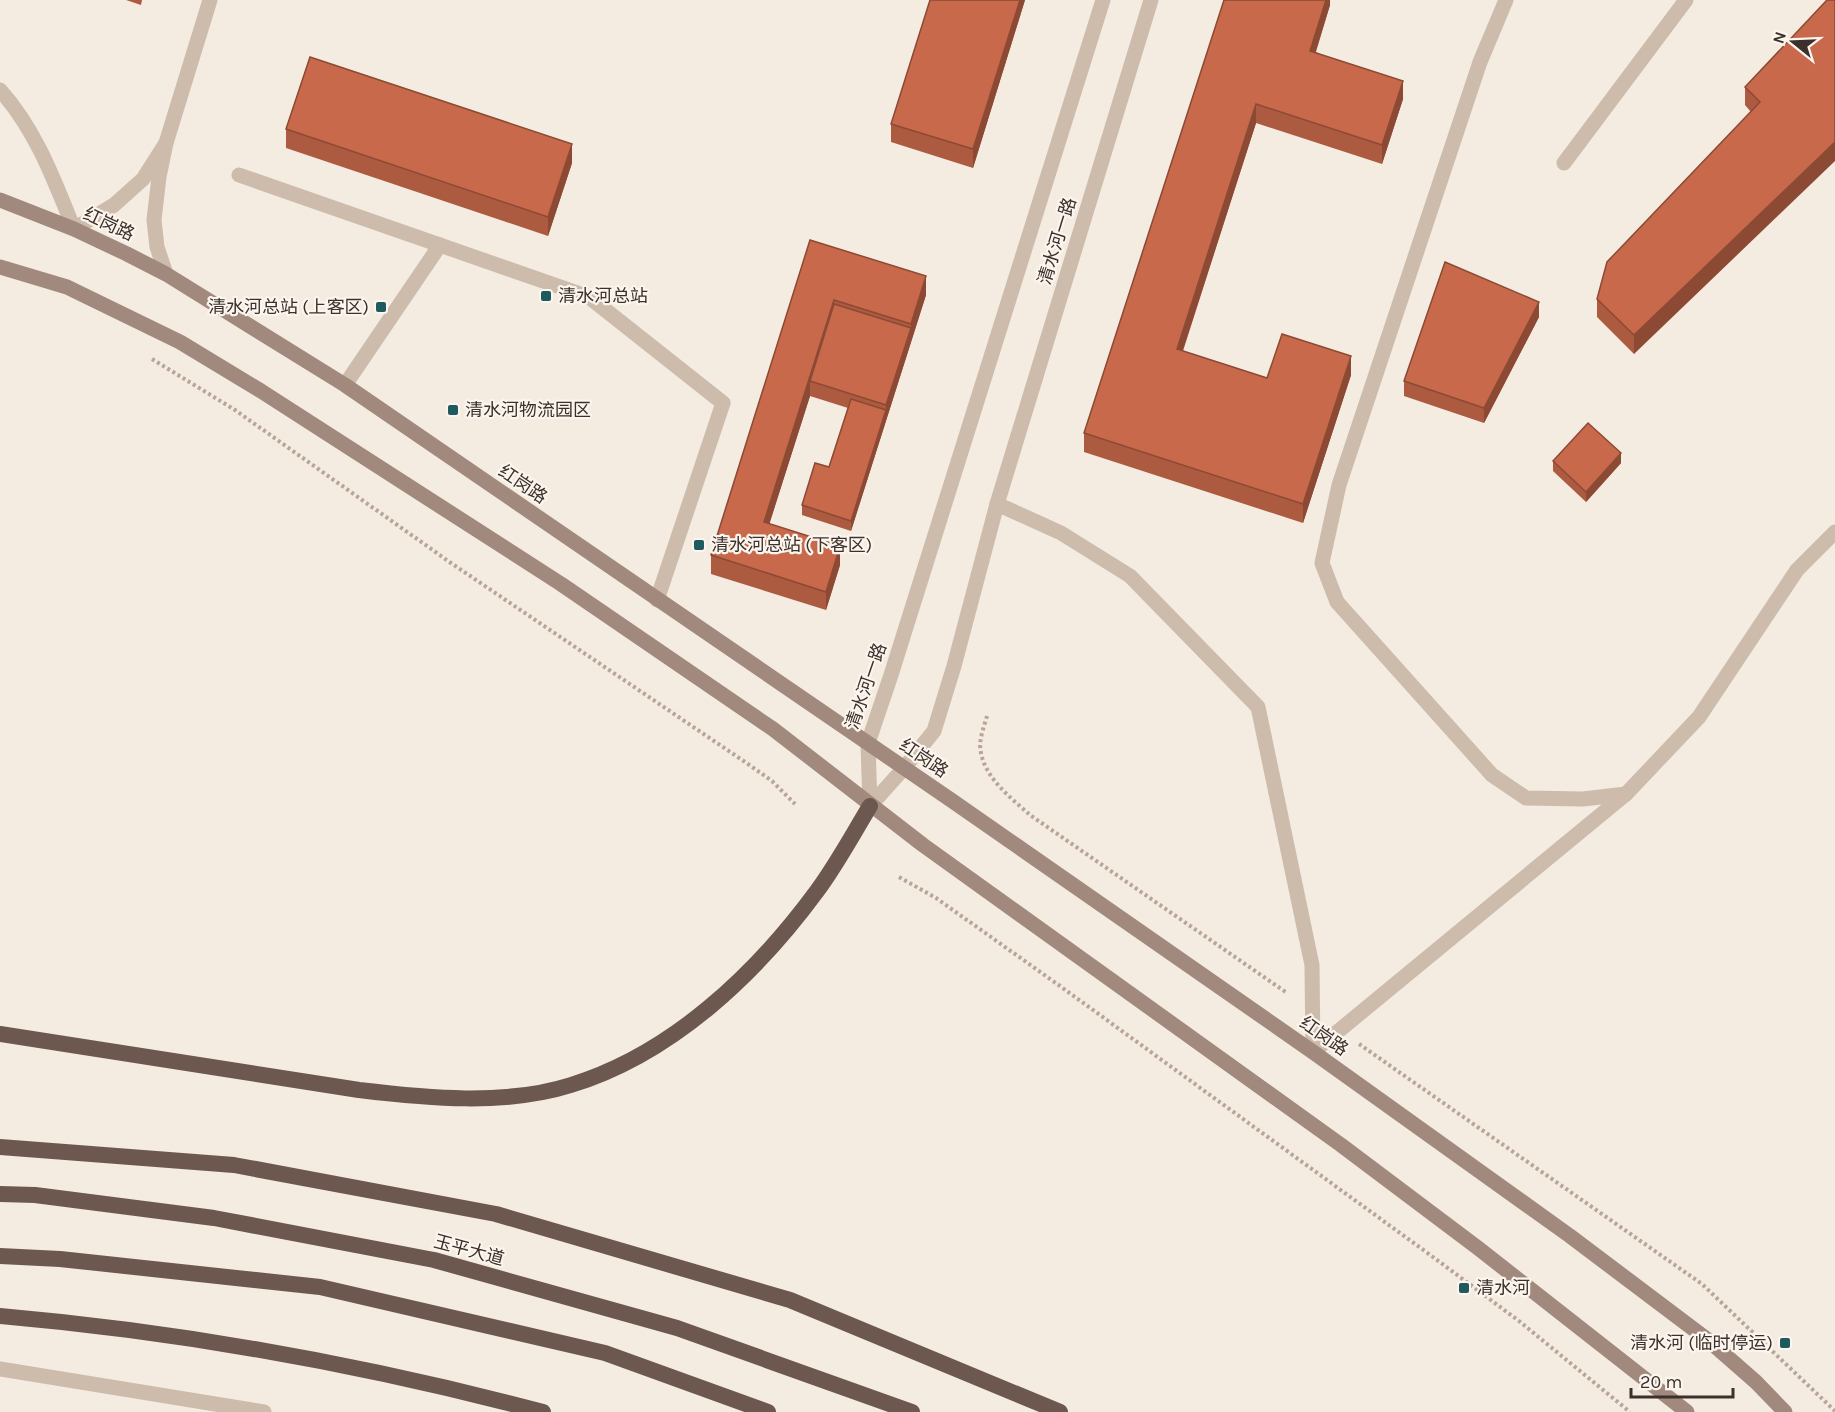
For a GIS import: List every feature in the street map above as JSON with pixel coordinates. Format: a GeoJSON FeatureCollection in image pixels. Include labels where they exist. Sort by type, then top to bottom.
{"type":"FeatureCollection","features":[{"type":"Feature","properties":{"kind":"highway"},"geometry":{"type":"LineString","coordinates":[[0,1034],[359,1090],[418,1097],[487,1097],[528,1094],[571,1086],[617,1067],[651,1049],[685,1027],[722,998],[788,927],[818,889],[870,806]]}},
{"type":"Feature","properties":{"kind":"highway"},"geometry":{"type":"LineString","coordinates":[[0,1147],[234,1165],[496,1214],[790,1300],[1060,1412]]}},
{"type":"Feature","properties":{"kind":"highway","name":"玉平大道"},"geometry":{"type":"LineString","coordinates":[[0,1194],[35,1195],[214,1218],[434,1260],[677,1328],[912,1412]]}},
{"type":"Feature","properties":{"kind":"highway"},"geometry":{"type":"LineString","coordinates":[[0,1256],[60,1259],[320,1287],[605,1353],[768,1412]]}},
{"type":"Feature","properties":{"kind":"highway"},"geometry":{"type":"LineString","coordinates":[[0,1316],[149,1332],[243,1346],[409,1378],[543,1412]]}},
{"type":"Feature","properties":{"kind":"main road","name":"红岗路"},"geometry":{"type":"LineString","coordinates":[[0,200],[74,229],[166,274],[345,385],[868,743],[1313,1052],[1570,1236],[1708,1340],[1756,1382],[1785,1412]]}},
{"type":"Feature","properties":{"kind":"main road"},"geometry":{"type":"LineString","coordinates":[[0,267],[68,287],[180,342],[261,391],[561,584],[773,729],[870,806],[1341,1145],[1487,1255],[1688,1412]]}},
{"type":"Feature","properties":{"kind":"street"},"geometry":{"type":"LineString","coordinates":[[166,274],[157,247],[154,220],[159,177],[166,143],[210,0]]}},
{"type":"Feature","properties":{"kind":"street","name":"清水河一路"},"geometry":{"type":"LineString","coordinates":[[870,806],[868,743],[1102,0]]}},
{"type":"Feature","properties":{"kind":"street","name":"清水河一路"},"geometry":{"type":"LineString","coordinates":[[870,806],[934,731],[954,666],[997,504],[1151,0]]}},
{"type":"Feature","properties":{"kind":"street"},"geometry":{"type":"LineString","coordinates":[[1506,0],[1480,62],[1339,485],[1322,563],[1337,602],[1492,775],[1526,798],[1583,799],[1626,794]]}},
{"type":"Feature","properties":{"kind":"street"},"geometry":{"type":"LineString","coordinates":[[1564,163],[1686,0]]}},
{"type":"Feature","properties":{"kind":"street"},"geometry":{"type":"LineString","coordinates":[[0,90],[11,103],[44,155],[74,229],[114,205],[143,179],[166,143]]}},
{"type":"Feature","properties":{"kind":"street"},"geometry":{"type":"LineString","coordinates":[[239,175],[589,297],[723,403],[657,600]]}},
{"type":"Feature","properties":{"kind":"street"},"geometry":{"type":"LineString","coordinates":[[345,385],[440,245]]}},
{"type":"Feature","properties":{"kind":"street"},"geometry":{"type":"LineString","coordinates":[[997,504],[1061,533],[1130,576],[1258,707],[1312,965],[1313,1052]]}},
{"type":"Feature","properties":{"kind":"street"},"geometry":{"type":"LineString","coordinates":[[1313,1052],[1626,794],[1699,717],[1797,570],[1835,532]]}},
{"type":"Feature","properties":{"kind":"street"},"geometry":{"type":"LineString","coordinates":[[0,1369],[264,1412]]}},
{"type":"Feature","properties":{"kind":"path"},"geometry":{"type":"LineString","coordinates":[[150,358],[235,410],[451,563],[748,764],[772,781],[795,804]]}},
{"type":"Feature","properties":{"kind":"path"},"geometry":{"type":"LineString","coordinates":[[987,716],[980,752],[988,770],[998,784],[1023,809],[1313,1011]]}},
{"type":"Feature","properties":{"kind":"path"},"geometry":{"type":"LineString","coordinates":[[899,877],[936,898],[1060,986],[1433,1257],[1527,1328],[1630,1412]]}},
{"type":"Feature","properties":{"kind":"path"},"geometry":{"type":"LineString","coordinates":[[1339,1030],[1702,1284],[1835,1412]]}},
{"type":"Feature","properties":{"kind":"building"},"geometry":{"type":"Polygon","coordinates":[[[930,0],[1020,0],[973,149],[891,124],[930,0]]]}},
{"type":"Feature","properties":{"kind":"building"},"geometry":{"type":"Polygon","coordinates":[[[1224,0],[1326,0],[1310,51],[1403,81],[1382,145],[1256,104],[1177,349],[1267,378],[1282,334],[1351,356],[1303,504],[1084,433],[1224,0]]]}},
{"type":"Feature","properties":{"kind":"building"},"geometry":{"type":"Polygon","coordinates":[[[1827,0],[1835,0],[1835,142],[1634,335],[1597,299],[1607,262],[1760,102],[1745,87],[1827,0]]]}},
{"type":"Feature","properties":{"kind":"building"},"geometry":{"type":"Polygon","coordinates":[[[310,57],[572,144],[548,217],[286,129],[310,57]]]}},
{"type":"Feature","properties":{"kind":"building"},"geometry":{"type":"Polygon","coordinates":[[[810,240],[926,276],[911,324],[834,300],[764,522],[840,546],[826,592],[711,555],[810,240]]]}},
{"type":"Feature","properties":{"kind":"building"},"geometry":{"type":"Polygon","coordinates":[[[1445,262],[1539,302],[1484,408],[1404,381],[1445,262]]]}},
{"type":"Feature","properties":{"kind":"building"},"geometry":{"type":"Polygon","coordinates":[[[834,304],[911,328],[886,405],[810,381],[834,304]]]}},
{"type":"Feature","properties":{"kind":"building"},"geometry":{"type":"Polygon","coordinates":[[[851,399],[886,410],[851,521],[802,505],[815,463],[829,467],[851,399]]]}},
{"type":"Feature","properties":{"kind":"building"},"geometry":{"type":"Polygon","coordinates":[[[1588,423],[1621,453],[1586,492],[1553,461],[1588,423]]]}},
{"type":"Feature","properties":{"kind":"place","name":"清水河总站"},"geometry":{"type":"Point","coordinates":[546,296]}},
{"type":"Feature","properties":{"kind":"place","name":"清水河总站 (上客区)"},"geometry":{"type":"Point","coordinates":[381,307]}},
{"type":"Feature","properties":{"kind":"place","name":"清水河物流园区"},"geometry":{"type":"Point","coordinates":[453,410]}},
{"type":"Feature","properties":{"kind":"place","name":"清水河总站 (下客区)"},"geometry":{"type":"Point","coordinates":[699,545]}},
{"type":"Feature","properties":{"kind":"place","name":"清水河"},"geometry":{"type":"Point","coordinates":[1464,1288]}},
{"type":"Feature","properties":{"kind":"place","name":"清水河 (临时停运)"},"geometry":{"type":"Point","coordinates":[1785,1343]}}]}
